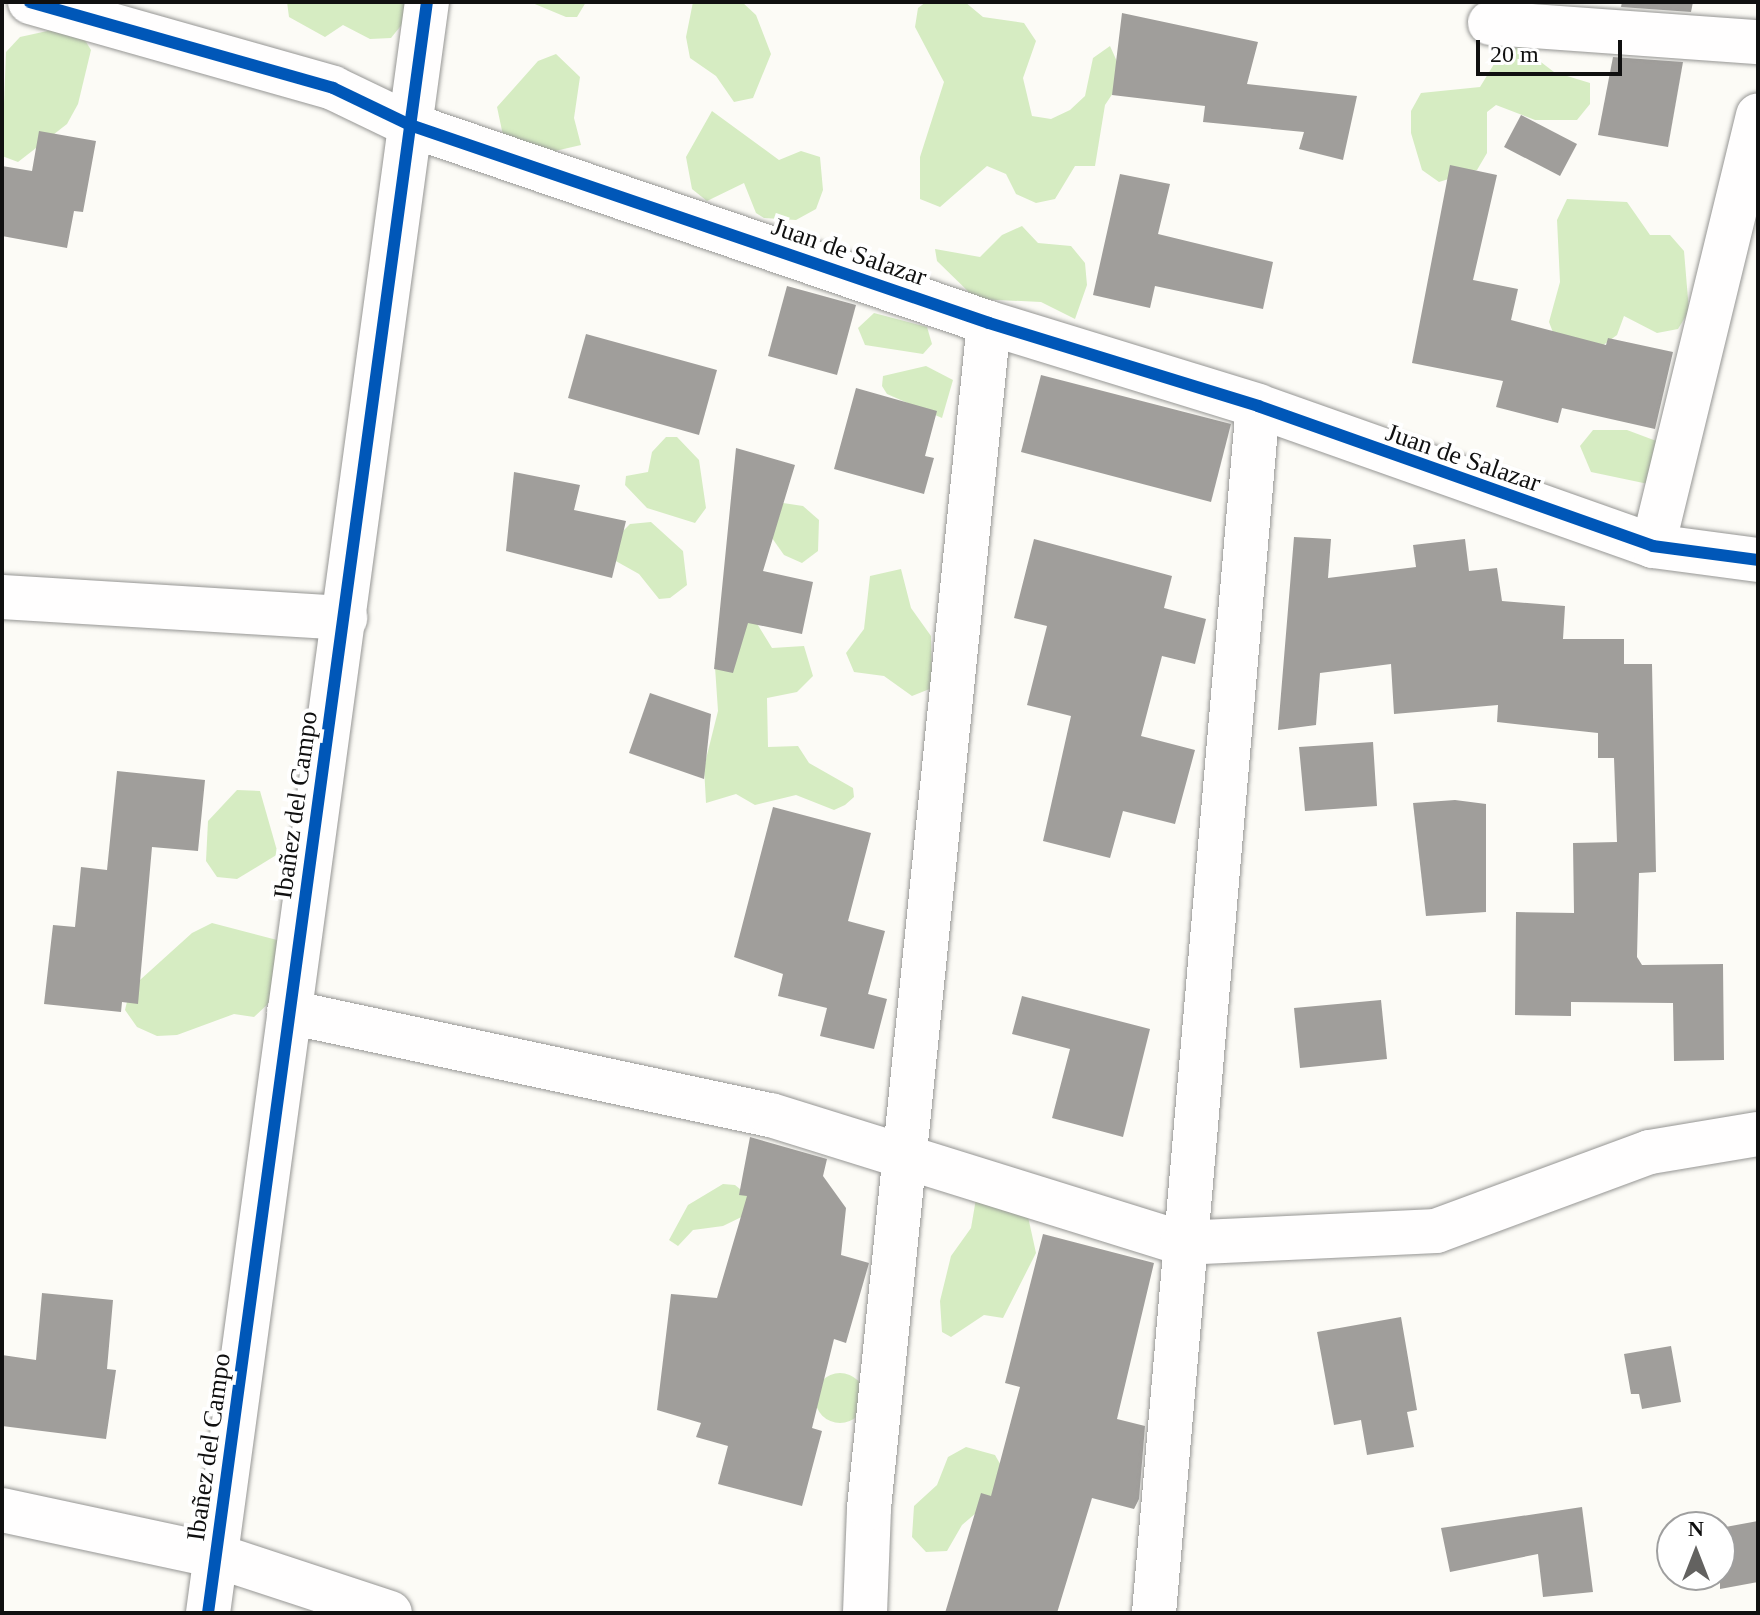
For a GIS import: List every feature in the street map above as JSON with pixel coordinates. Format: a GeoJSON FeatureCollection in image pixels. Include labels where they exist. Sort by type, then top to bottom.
{"type":"FeatureCollection","features":[{"type":"Feature","properties":{"kind":"street","name":"Juan de Salazar"},"geometry":{"type":"LineString","coordinates":[[30,2],[333,88],[410,125],[989,323],[1258,406],[1653,546],[1758,560]]}},
{"type":"Feature","properties":{"kind":"street","name":"Ibañez del Campo"},"geometry":{"type":"LineString","coordinates":[[208,1613],[427,2]]}},
{"type":"Feature","properties":{"kind":"street"},"geometry":{"type":"LineString","coordinates":[[1490,23],[1758,42]]}},
{"type":"Feature","properties":{"kind":"street"},"geometry":{"type":"LineString","coordinates":[[1653,546],[1758,116]]}},
{"type":"Feature","properties":{"kind":"street"},"geometry":{"type":"LineString","coordinates":[[865,1613],[904,1157],[989,323]]}},
{"type":"Feature","properties":{"kind":"street"},"geometry":{"type":"LineString","coordinates":[[1154,1613],[1182,1243],[1258,406]]}},
{"type":"Feature","properties":{"kind":"street"},"geometry":{"type":"LineString","coordinates":[[2,597],[345,618]]}},
{"type":"Feature","properties":{"kind":"street"},"geometry":{"type":"LineString","coordinates":[[289,1012],[708,1099],[1182,1243],[1436,1231],[1650,1152],[1758,1134]]}},
{"type":"Feature","properties":{"kind":"street"},"geometry":{"type":"LineString","coordinates":[[2,1510],[217,1556],[390,1613]]}},
{"type":"Feature","properties":{"kind":"green space"},"geometry":{"type":"Polygon","coordinates":[[[287,2],[412,2],[412,12],[391,38],[370,39],[343,25],[325,37],[289,17],[287,2]]]}},
{"type":"Feature","properties":{"kind":"green space"},"geometry":{"type":"Polygon","coordinates":[[[530,2],[586,2],[577,17],[566,17],[530,2]]]}},
{"type":"Feature","properties":{"kind":"green space"},"geometry":{"type":"Polygon","coordinates":[[[693,2],[742,2],[756,15],[771,54],[753,98],[734,102],[716,76],[690,58],[686,37],[693,2]]]}},
{"type":"Feature","properties":{"kind":"green space"},"geometry":{"type":"Polygon","coordinates":[[[926,2],[965,2],[983,17],[1024,23],[1036,41],[1023,78],[1032,116],[1051,119],[1070,110],[1085,96],[1093,58],[1110,46],[1119,66],[1117,87],[1105,105],[1095,166],[1075,166],[1055,199],[1036,203],[1016,194],[1006,174],[987,166],[940,207],[920,199],[920,157],[944,82],[915,27],[918,8],[926,2]]]}},
{"type":"Feature","properties":{"kind":"green space"},"geometry":{"type":"Polygon","coordinates":[[[61,28],[80,32],[91,50],[78,104],[67,124],[18,162],[2,156],[6,52],[20,37],[61,28]]]}},
{"type":"Feature","properties":{"kind":"green space"},"geometry":{"type":"Polygon","coordinates":[[[1521,47],[1554,72],[1590,83],[1590,104],[1577,120],[1535,120],[1496,105],[1487,112],[1487,153],[1477,170],[1439,182],[1422,170],[1411,133],[1411,111],[1421,93],[1480,87],[1502,51],[1521,47]]]}},
{"type":"Feature","properties":{"kind":"green space"},"geometry":{"type":"Polygon","coordinates":[[[556,54],[580,77],[574,118],[581,145],[529,157],[504,140],[497,107],[538,61],[556,54]]]}},
{"type":"Feature","properties":{"kind":"green space"},"geometry":{"type":"Polygon","coordinates":[[[712,111],[779,160],[801,151],[820,157],[823,190],[816,209],[796,220],[764,218],[756,213],[744,183],[707,201],[692,189],[686,157],[712,111]]]}},
{"type":"Feature","properties":{"kind":"green space"},"geometry":{"type":"Polygon","coordinates":[[[1567,199],[1627,202],[1650,235],[1670,235],[1684,251],[1689,311],[1678,329],[1657,333],[1624,316],[1617,335],[1598,349],[1557,343],[1549,322],[1560,282],[1557,220],[1567,199]]]}},
{"type":"Feature","properties":{"kind":"green space"},"geometry":{"type":"Polygon","coordinates":[[[1022,226],[1038,243],[1071,246],[1085,263],[1087,285],[1075,319],[1041,302],[976,299],[937,261],[935,249],[980,257],[1002,235],[1022,226]]]}},
{"type":"Feature","properties":{"kind":"green space"},"geometry":{"type":"Polygon","coordinates":[[[874,313],[927,327],[932,344],[923,354],[865,345],[858,328],[874,313]]]}},
{"type":"Feature","properties":{"kind":"green space"},"geometry":{"type":"Polygon","coordinates":[[[926,366],[953,380],[942,418],[887,394],[882,386],[883,376],[926,366]]]}},
{"type":"Feature","properties":{"kind":"green space"},"geometry":{"type":"Polygon","coordinates":[[[1593,430],[1627,430],[1659,442],[1653,485],[1591,472],[1580,446],[1593,430]]]}},
{"type":"Feature","properties":{"kind":"green space"},"geometry":{"type":"Polygon","coordinates":[[[666,437],[677,437],[699,460],[706,508],[695,523],[647,508],[625,485],[626,476],[648,472],[652,452],[666,437]]]}},
{"type":"Feature","properties":{"kind":"green space"},"geometry":{"type":"Polygon","coordinates":[[[783,503],[803,506],[819,520],[818,551],[802,563],[784,555],[772,538],[783,503]]]}},
{"type":"Feature","properties":{"kind":"green space"},"geometry":{"type":"Polygon","coordinates":[[[651,522],[683,551],[687,585],[670,598],[659,599],[639,574],[614,560],[616,538],[630,524],[651,522]]]}},
{"type":"Feature","properties":{"kind":"green space"},"geometry":{"type":"Polygon","coordinates":[[[901,569],[911,608],[931,636],[932,688],[912,696],[884,676],[854,672],[846,653],[864,629],[870,576],[901,569]]]}},
{"type":"Feature","properties":{"kind":"green space"},"geometry":{"type":"Polygon","coordinates":[[[735,621],[756,622],[772,648],[804,646],[813,676],[797,692],[767,698],[768,747],[798,746],[809,763],[853,788],[854,797],[845,805],[834,810],[796,795],[755,805],[736,794],[706,803],[704,767],[718,711],[715,667],[735,621]]]}},
{"type":"Feature","properties":{"kind":"green space"},"geometry":{"type":"Polygon","coordinates":[[[237,790],[260,791],[278,854],[237,879],[217,877],[206,861],[208,821],[237,790]]]}},
{"type":"Feature","properties":{"kind":"green space"},"geometry":{"type":"Polygon","coordinates":[[[212,923],[277,940],[286,957],[269,1003],[254,1017],[234,1014],[177,1035],[157,1036],[137,1027],[125,1010],[130,989],[192,933],[212,923]]]}},
{"type":"Feature","properties":{"kind":"green space"},"geometry":{"type":"Polygon","coordinates":[[[723,1184],[735,1185],[762,1207],[723,1226],[693,1230],[678,1246],[669,1240],[688,1205],[723,1184]]]}},
{"type":"Feature","properties":{"kind":"green space"},"geometry":{"type":"Polygon","coordinates":[[[978,1187],[1025,1203],[1036,1253],[1003,1318],[984,1315],[951,1337],[942,1332],[940,1301],[951,1256],[971,1228],[978,1187]]]}},
{"type":"Feature","properties":{"kind":"green space"},"geometry":{"type":"Polygon","coordinates":[[[840,1373],[857,1381],[865,1398],[857,1415],[840,1423],[823,1415],[815,1398],[823,1381],[840,1373]]]}},
{"type":"Feature","properties":{"kind":"green space"},"geometry":{"type":"Polygon","coordinates":[[[966,1447],[995,1455],[1011,1483],[962,1525],[947,1551],[926,1552],[912,1537],[914,1506],[937,1485],[948,1457],[966,1447]]]}},
{"type":"Feature","properties":{"kind":"building"},"geometry":{"type":"Polygon","coordinates":[[[1622,2],[1693,2],[1691,12],[1621,7],[1622,2]]]}},
{"type":"Feature","properties":{"kind":"building"},"geometry":{"type":"Polygon","coordinates":[[[1122,13],[1258,42],[1247,84],[1357,96],[1343,160],[1299,149],[1304,132],[1203,122],[1205,106],[1112,95],[1122,13]]]}},
{"type":"Feature","properties":{"kind":"building"},"geometry":{"type":"Polygon","coordinates":[[[1613,57],[1683,62],[1668,147],[1598,135],[1613,57]]]}},
{"type":"Feature","properties":{"kind":"building"},"geometry":{"type":"Polygon","coordinates":[[[1521,115],[1577,144],[1560,176],[1504,147],[1521,115]]]}},
{"type":"Feature","properties":{"kind":"building"},"geometry":{"type":"Polygon","coordinates":[[[39,131],[96,141],[83,212],[74,211],[67,248],[2,236],[2,166],[32,171],[39,131]]]}},
{"type":"Feature","properties":{"kind":"building"},"geometry":{"type":"Polygon","coordinates":[[[1450,165],[1497,175],[1473,280],[1518,289],[1511,320],[1606,345],[1608,338],[1673,352],[1655,429],[1562,408],[1558,423],[1496,407],[1503,381],[1412,363],[1450,165]]]}},
{"type":"Feature","properties":{"kind":"building"},"geometry":{"type":"Polygon","coordinates":[[[1120,174],[1170,184],[1158,234],[1273,262],[1263,309],[1155,286],[1150,308],[1093,295],[1120,174]]]}},
{"type":"Feature","properties":{"kind":"building"},"geometry":{"type":"Polygon","coordinates":[[[787,286],[856,305],[837,375],[768,356],[787,286]]]}},
{"type":"Feature","properties":{"kind":"building"},"geometry":{"type":"Polygon","coordinates":[[[586,334],[717,370],[699,435],[568,398],[586,334]]]}},
{"type":"Feature","properties":{"kind":"building"},"geometry":{"type":"Polygon","coordinates":[[[1041,375],[1231,424],[1211,502],[1021,452],[1041,375]]]}},
{"type":"Feature","properties":{"kind":"building"},"geometry":{"type":"Polygon","coordinates":[[[856,388],[937,411],[925,456],[934,458],[924,494],[834,469],[856,388]]]}},
{"type":"Feature","properties":{"kind":"building"},"geometry":{"type":"Polygon","coordinates":[[[736,448],[795,465],[763,571],[813,582],[802,634],[748,623],[733,673],[714,669],[736,448]]]}},
{"type":"Feature","properties":{"kind":"building"},"geometry":{"type":"Polygon","coordinates":[[[514,472],[580,485],[574,510],[626,521],[612,578],[506,551],[514,472]]]}},
{"type":"Feature","properties":{"kind":"building"},"geometry":{"type":"Polygon","coordinates":[[[1294,537],[1331,539],[1328,578],[1416,567],[1413,545],[1465,539],[1469,571],[1497,568],[1502,601],[1565,606],[1563,639],[1624,639],[1624,664],[1652,664],[1656,872],[1639,873],[1637,957],[1642,965],[1723,964],[1724,1060],[1674,1061],[1673,1003],[1571,1002],[1571,1016],[1515,1015],[1516,912],[1574,913],[1573,843],[1617,842],[1614,758],[1598,758],[1598,733],[1497,722],[1498,705],[1394,714],[1391,664],[1320,673],[1316,725],[1278,730],[1294,537]]]}},
{"type":"Feature","properties":{"kind":"building"},"geometry":{"type":"Polygon","coordinates":[[[1034,539],[1172,576],[1164,608],[1206,619],[1195,664],[1162,656],[1141,736],[1195,750],[1175,824],[1123,811],[1110,858],[1043,841],[1071,716],[1027,705],[1047,626],[1014,618],[1034,539]]]}},
{"type":"Feature","properties":{"kind":"building"},"geometry":{"type":"Polygon","coordinates":[[[650,693],[711,714],[704,779],[629,753],[650,693]]]}},
{"type":"Feature","properties":{"kind":"building"},"geometry":{"type":"Polygon","coordinates":[[[1373,742],[1377,806],[1305,811],[1299,747],[1373,742]]]}},
{"type":"Feature","properties":{"kind":"building"},"geometry":{"type":"Polygon","coordinates":[[[117,771],[205,780],[198,851],[152,847],[138,1004],[122,1002],[121,1012],[44,1004],[53,925],[75,927],[81,867],[107,870],[117,771]]]}},
{"type":"Feature","properties":{"kind":"building"},"geometry":{"type":"Polygon","coordinates":[[[1455,800],[1486,804],[1486,912],[1426,916],[1413,803],[1455,800]]]}},
{"type":"Feature","properties":{"kind":"building"},"geometry":{"type":"Polygon","coordinates":[[[773,807],[871,833],[848,921],[885,931],[868,994],[887,999],[874,1049],[820,1036],[827,1008],[778,996],[783,974],[734,957],[773,807]]]}},
{"type":"Feature","properties":{"kind":"building"},"geometry":{"type":"Polygon","coordinates":[[[1022,996],[1150,1029],[1123,1137],[1052,1118],[1070,1049],[1012,1034],[1022,996]]]}},
{"type":"Feature","properties":{"kind":"building"},"geometry":{"type":"Polygon","coordinates":[[[1381,1000],[1387,1059],[1300,1068],[1294,1008],[1381,1000]]]}},
{"type":"Feature","properties":{"kind":"building"},"geometry":{"type":"Polygon","coordinates":[[[750,1137],[827,1159],[823,1176],[846,1208],[841,1255],[869,1263],[846,1343],[834,1339],[812,1428],[822,1431],[802,1506],[718,1484],[728,1446],[696,1437],[701,1423],[657,1410],[671,1294],[717,1298],[747,1196],[739,1195],[750,1137]]]}},
{"type":"Feature","properties":{"kind":"building"},"geometry":{"type":"Polygon","coordinates":[[[1043,1234],[1154,1263],[1117,1419],[1145,1426],[1139,1499],[1134,1509],[1092,1498],[1057,1613],[945,1613],[981,1493],[991,1496],[1020,1387],[1005,1383],[1043,1234]]]}},
{"type":"Feature","properties":{"kind":"building"},"geometry":{"type":"Polygon","coordinates":[[[42,1293],[113,1300],[107,1369],[116,1370],[106,1439],[2,1426],[2,1355],[36,1360],[42,1293]]]}},
{"type":"Feature","properties":{"kind":"building"},"geometry":{"type":"Polygon","coordinates":[[[1401,1317],[1417,1410],[1407,1412],[1414,1447],[1367,1455],[1361,1420],[1334,1425],[1317,1332],[1401,1317]]]}},
{"type":"Feature","properties":{"kind":"building"},"geometry":{"type":"Polygon","coordinates":[[[1671,1346],[1681,1402],[1642,1409],[1639,1394],[1631,1394],[1624,1354],[1671,1346]]]}},
{"type":"Feature","properties":{"kind":"building"},"geometry":{"type":"Polygon","coordinates":[[[1582,1507],[1593,1592],[1543,1597],[1538,1554],[1450,1572],[1441,1528],[1582,1507]]]}},
{"type":"Feature","properties":{"kind":"building"},"geometry":{"type":"Polygon","coordinates":[[[1758,1521],[1758,1582],[1736,1586],[1736,1525],[1758,1521]]]}},
{"type":"Feature","properties":{"kind":"cycle path"},"geometry":{"type":"LineString","coordinates":[[30,2],[333,88],[410,125],[989,323],[1258,406],[1653,546],[1758,560]]}},
{"type":"Feature","properties":{"kind":"cycle path"},"geometry":{"type":"LineString","coordinates":[[208,1613],[427,2]]}}]}
